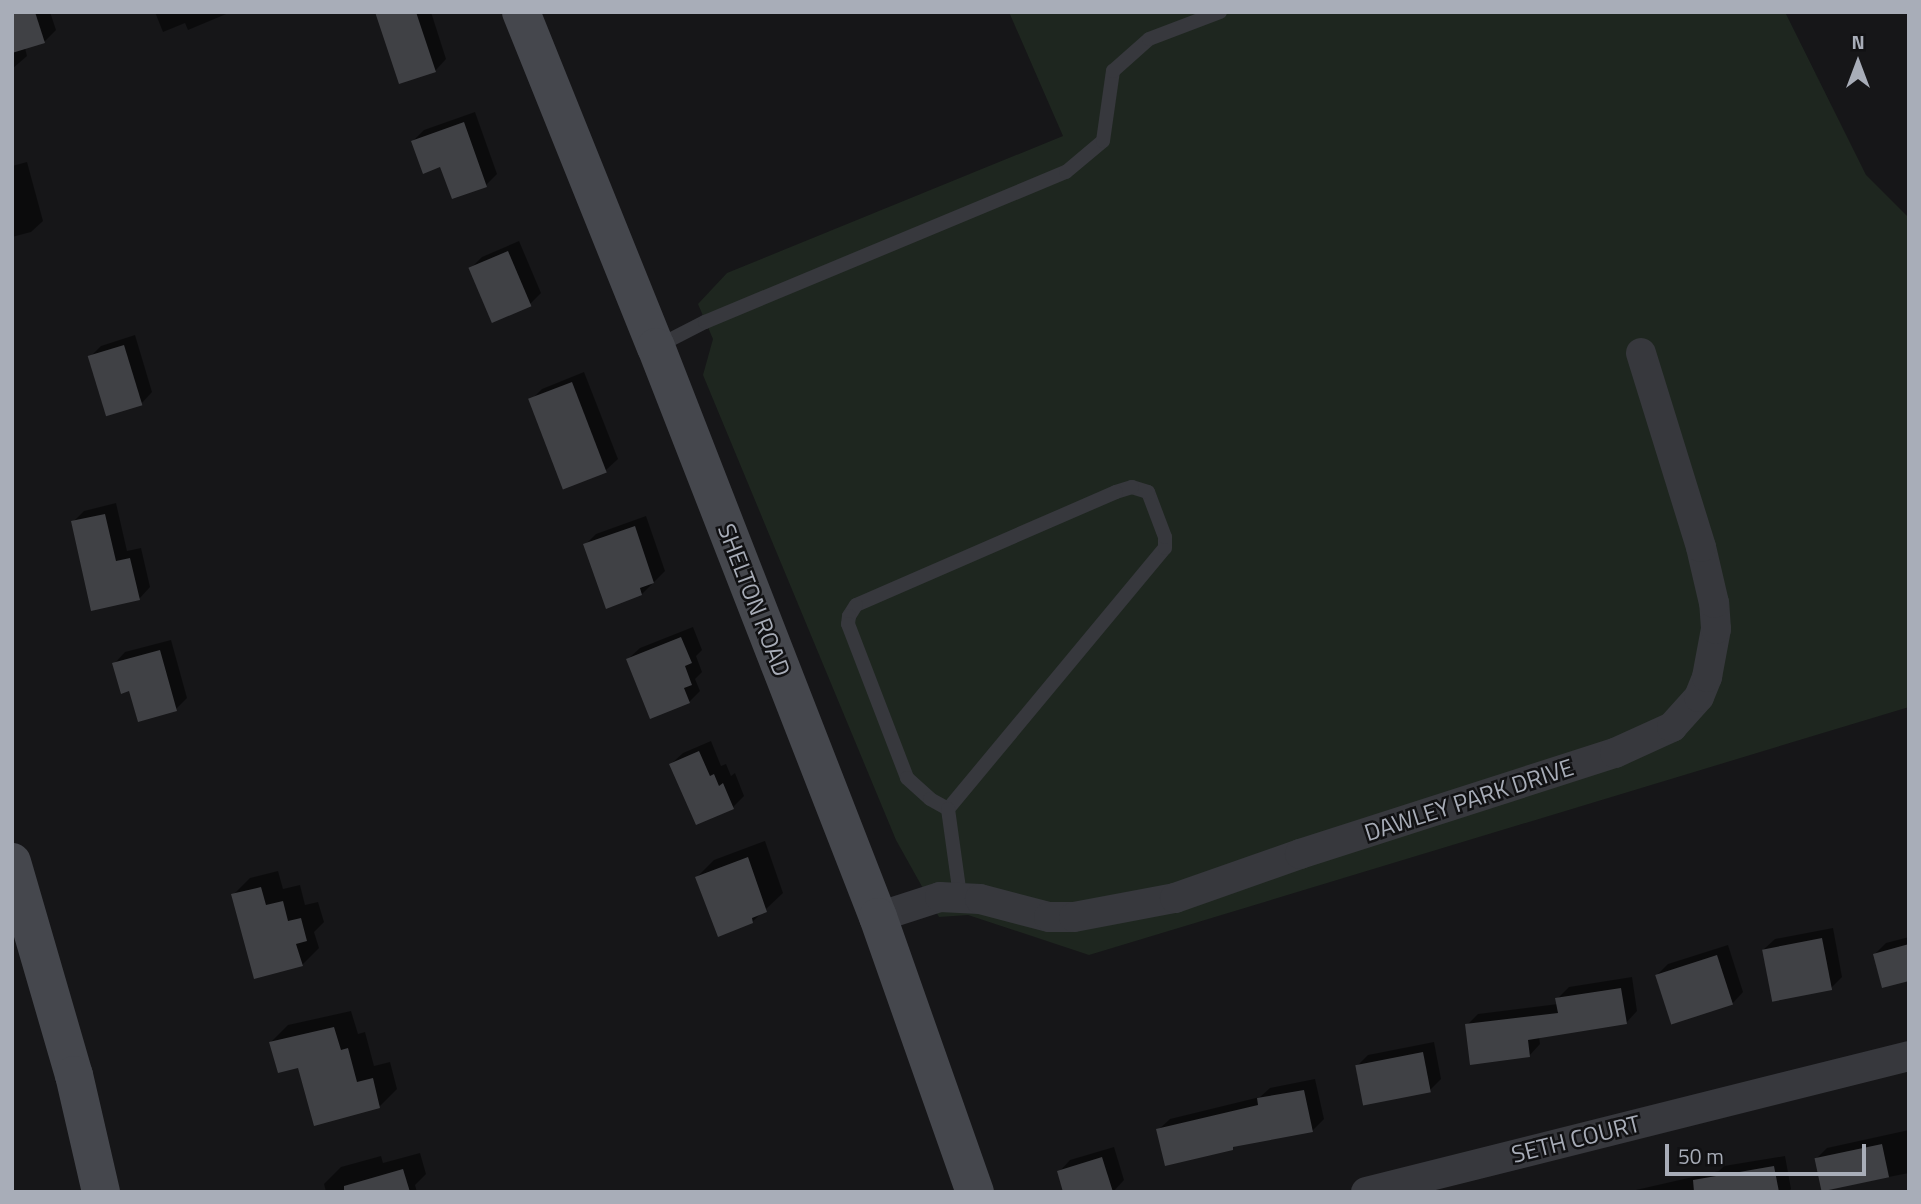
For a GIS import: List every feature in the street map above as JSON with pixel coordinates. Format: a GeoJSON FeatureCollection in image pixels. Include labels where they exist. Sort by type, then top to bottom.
{"type":"FeatureCollection","features":[{"type":"Feature","properties":{"kind":"street","name":"SHELTON ROAD"},"geometry":{"type":"LineString","coordinates":[[521,12],[656,347],[878,917],[975,1192]]}},
{"type":"Feature","properties":{"kind":"street","name":"DAWLEY PARK DRIVE"},"geometry":{"type":"LineString","coordinates":[[878,917],[921,902],[961,896],[1049,917],[1074,917],[1175,898],[1300,854],[1615,753],[1672,727],[1699,697],[1707,677],[1716,629],[1714,603],[1701,547],[1642,353]]}},
{"type":"Feature","properties":{"kind":"street"},"geometry":{"type":"LineString","coordinates":[[12,862],[74,1075],[101,1192]]}},
{"type":"Feature","properties":{"kind":"street"},"geometry":{"type":"LineString","coordinates":[[12,941],[54,1082],[94,1192]]}},
{"type":"Feature","properties":{"kind":"street","name":"SETH COURT"},"geometry":{"type":"LineString","coordinates":[[1366,1192],[1909,1056]]}},
{"type":"Feature","properties":{"kind":"lane"},"geometry":{"type":"LineString","coordinates":[[656,347],[705,322],[845,262],[1066,172],[1103,141],[1113,71],[1149,39],[1220,12]]}},
{"type":"Feature","properties":{"kind":"lane"},"geometry":{"type":"LineString","coordinates":[[948,809],[930,799],[907,778],[848,624],[849,616],[856,605],[1116,492],[1132,487],[1148,492],[1165,537],[1165,548],[948,809],[961,896]]}},
{"type":"Feature","properties":{"kind":"shaded area"},"geometry":{"type":"Polygon","coordinates":[[[1009,12],[1785,12],[1866,175],[1909,218],[1909,707],[1089,955],[968,915],[939,917],[896,840],[703,375],[713,339],[698,304],[727,273],[1063,136],[1009,12]]]}},
{"type":"Feature","properties":{"kind":"building"},"geometry":{"type":"Polygon","coordinates":[[[12,12],[35,12],[45,43],[12,53],[12,12]]]}},
{"type":"Feature","properties":{"kind":"building"},"geometry":{"type":"Polygon","coordinates":[[[375,12],[416,12],[436,72],[399,84],[375,12]]]}},
{"type":"Feature","properties":{"kind":"building"},"geometry":{"type":"Polygon","coordinates":[[[464,122],[487,187],[452,199],[440,167],[423,174],[411,141],[464,122]]]}},
{"type":"Feature","properties":{"kind":"building"},"geometry":{"type":"Polygon","coordinates":[[[508,251],[531,306],[492,323],[468,268],[508,251]]]}},
{"type":"Feature","properties":{"kind":"building"},"geometry":{"type":"Polygon","coordinates":[[[124,345],[142,405],[106,416],[88,356],[124,345]]]}},
{"type":"Feature","properties":{"kind":"building"},"geometry":{"type":"Polygon","coordinates":[[[572,382],[607,473],[563,489],[528,399],[572,382]]]}},
{"type":"Feature","properties":{"kind":"building"},"geometry":{"type":"Polygon","coordinates":[[[105,514],[116,561],[130,558],[140,600],[91,611],[71,521],[105,514]]]}},
{"type":"Feature","properties":{"kind":"building"},"geometry":{"type":"Polygon","coordinates":[[[635,526],[654,583],[640,588],[642,595],[606,609],[583,544],[635,526]]]}},
{"type":"Feature","properties":{"kind":"building"},"geometry":{"type":"Polygon","coordinates":[[[681,637],[692,663],[685,666],[692,685],[684,688],[690,703],[650,719],[626,659],[681,637]]]}},
{"type":"Feature","properties":{"kind":"building"},"geometry":{"type":"Polygon","coordinates":[[[160,650],[177,711],[138,722],[129,691],[121,694],[112,663],[160,650]]]}},
{"type":"Feature","properties":{"kind":"building"},"geometry":{"type":"Polygon","coordinates":[[[699,751],[710,776],[714,774],[719,786],[723,783],[734,809],[696,825],[669,764],[699,751]]]}},
{"type":"Feature","properties":{"kind":"building"},"geometry":{"type":"Polygon","coordinates":[[[748,857],[767,912],[752,918],[753,923],[718,937],[695,877],[748,857]]]}},
{"type":"Feature","properties":{"kind":"building"},"geometry":{"type":"Polygon","coordinates":[[[261,887],[266,905],[283,901],[288,921],[301,918],[307,941],[296,944],[303,966],[254,979],[231,894],[261,887]]]}},
{"type":"Feature","properties":{"kind":"building"},"geometry":{"type":"Polygon","coordinates":[[[1822,938],[1832,990],[1772,1002],[1762,950],[1822,938]]]}},
{"type":"Feature","properties":{"kind":"building"},"geometry":{"type":"Polygon","coordinates":[[[1909,944],[1909,981],[1882,988],[1873,954],[1909,944]]]}},
{"type":"Feature","properties":{"kind":"building"},"geometry":{"type":"Polygon","coordinates":[[[1717,955],[1733,1004],[1671,1025],[1655,975],[1717,955]]]}},
{"type":"Feature","properties":{"kind":"building"},"geometry":{"type":"Polygon","coordinates":[[[1621,988],[1627,1024],[1528,1040],[1530,1057],[1470,1065],[1465,1024],[1558,1013],[1555,998],[1621,988]]]}},
{"type":"Feature","properties":{"kind":"building"},"geometry":{"type":"Polygon","coordinates":[[[334,1027],[341,1050],[348,1048],[357,1082],[373,1078],[380,1108],[314,1126],[298,1068],[278,1073],[269,1042],[334,1027]]]}},
{"type":"Feature","properties":{"kind":"building"},"geometry":{"type":"Polygon","coordinates":[[[1423,1052],[1431,1092],[1363,1105],[1355,1065],[1423,1052]]]}},
{"type":"Feature","properties":{"kind":"building"},"geometry":{"type":"Polygon","coordinates":[[[1304,1090],[1313,1132],[1233,1147],[1233,1150],[1165,1166],[1156,1129],[1258,1105],[1257,1098],[1304,1090]]]}},
{"type":"Feature","properties":{"kind":"building"},"geometry":{"type":"Polygon","coordinates":[[[1882,1144],[1889,1177],[1822,1192],[1815,1158],[1882,1144]]]}},
{"type":"Feature","properties":{"kind":"building"},"geometry":{"type":"Polygon","coordinates":[[[1102,1157],[1113,1192],[1063,1192],[1057,1171],[1102,1157]]]}},
{"type":"Feature","properties":{"kind":"building"},"geometry":{"type":"Polygon","coordinates":[[[1774,1166],[1779,1192],[1694,1192],[1693,1180],[1774,1166]]]}},
{"type":"Feature","properties":{"kind":"building"},"geometry":{"type":"Polygon","coordinates":[[[403,1169],[410,1192],[344,1192],[344,1186],[403,1169]]]}}]}
